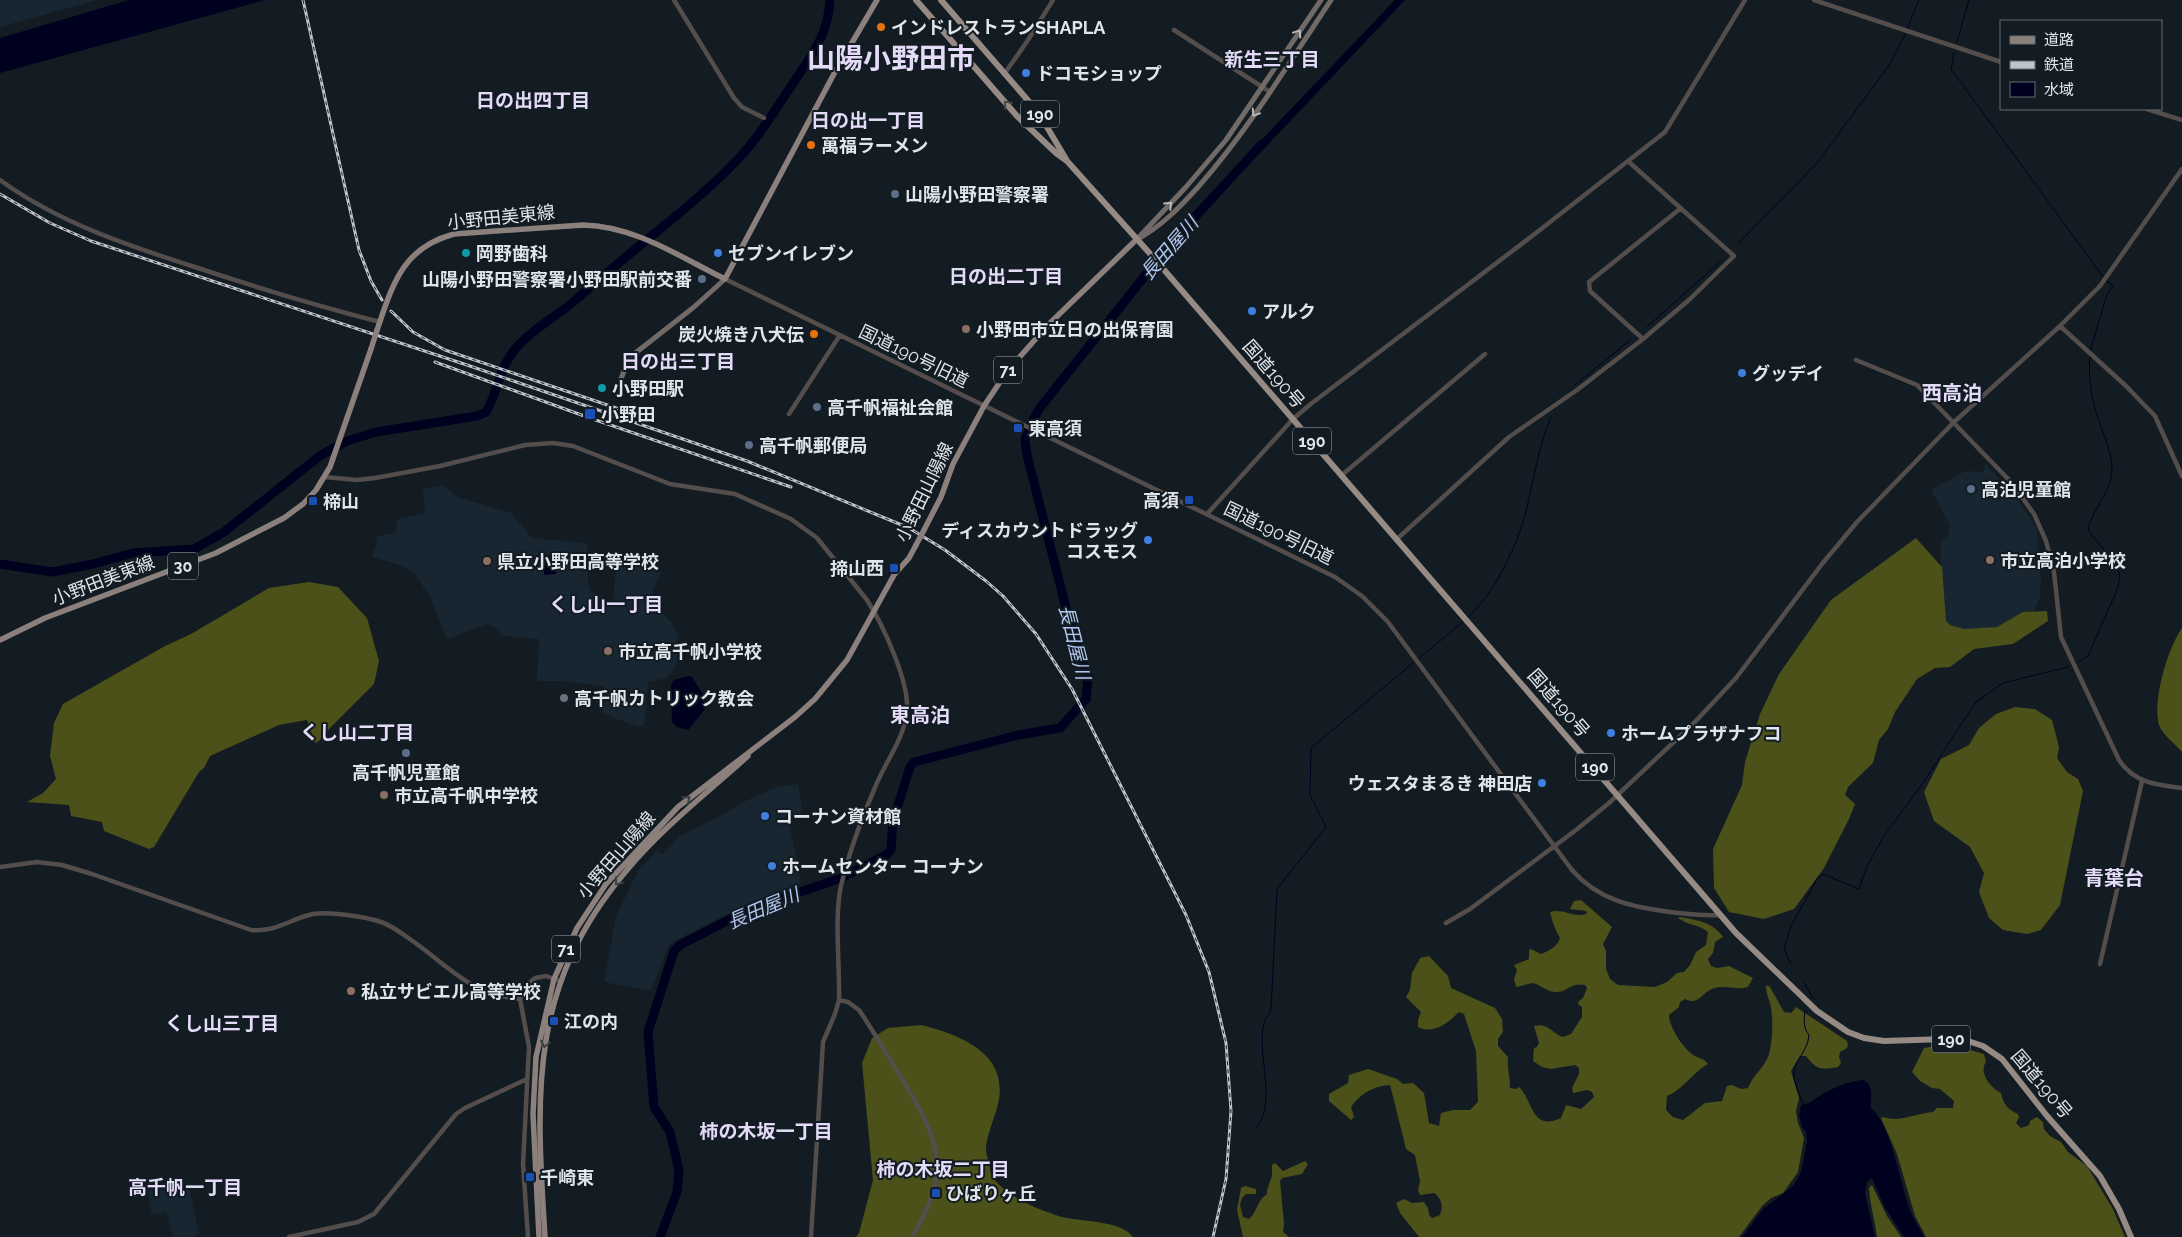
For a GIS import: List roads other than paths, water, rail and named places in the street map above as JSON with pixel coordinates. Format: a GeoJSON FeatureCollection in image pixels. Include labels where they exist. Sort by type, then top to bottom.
{"type":"FeatureCollection","features":[{"type":"Feature","properties":{"kind":"highway","name":"国道190号"},"geometry":{"type":"LineString","coordinates":[[916,0],[1026,124],[1067,161],[1153,257],[1618,794],[1720,915],[1817,1011],[1841,1028],[1864,1038],[1884,1041],[1946,1039],[1970,1042],[1983,1046],[2002,1059],[2047,1116],[2100,1176],[2120,1209],[2131,1237]]}},
{"type":"Feature","properties":{"kind":"highway","name":"国道190号"},"geometry":{"type":"LineString","coordinates":[[940,0],[1038,112],[1060,145],[1067,161]]}},
{"type":"Feature","properties":{"kind":"highway"},"geometry":{"type":"LineString","coordinates":[[1026,124],[1035,123],[1038,112]]}},
{"type":"Feature","properties":{"kind":"main road"},"geometry":{"type":"LineString","coordinates":[[621,379],[629,358],[694,307],[725,279],[836,70],[877,0]]}},
{"type":"Feature","properties":{"kind":"main road"},"geometry":{"type":"LineString","coordinates":[[1136,240],[1208,162],[1321,0]]}},
{"type":"Feature","properties":{"kind":"main road"},"geometry":{"type":"LineString","coordinates":[[1136,240],[1151,232],[1179,207],[1237,139],[1330,0]]}},
{"type":"Feature","properties":{"kind":"main road","name":"小野田美東線"},"geometry":{"type":"LineString","coordinates":[[0,640],[45,618],[216,553],[296,509],[312,494],[324,477],[335,452],[400,269],[422,248],[446,236],[466,232],[583,225],[612,227],[640,237],[725,279]]}},
{"type":"Feature","properties":{"kind":"main road","name":"小野田山陽線"},"geometry":{"type":"LineString","coordinates":[[539,1237],[534,1150],[534,1085],[540,1035],[557,980],[581,934],[627,870],[677,819],[766,739],[808,705],[831,681],[847,660],[894,575],[909,558],[941,497],[954,464],[984,406],[1008,370],[1026,348],[1136,240]]}},
{"type":"Feature","properties":{"kind":"main road","name":"小野田山陽線"},"geometry":{"type":"LineString","coordinates":[[545,1237],[539,1090],[544,1045],[557,980]]}},
{"type":"Feature","properties":{"kind":"street"},"geometry":{"type":"LineString","coordinates":[[674,0],[734,98],[742,107],[764,118]]}},
{"type":"Feature","properties":{"kind":"street"},"geometry":{"type":"LineString","coordinates":[[1005,73],[1053,0]]}},
{"type":"Feature","properties":{"kind":"street"},"geometry":{"type":"LineString","coordinates":[[1208,514],[1293,419],[1654,142],[1672,124],[1745,0]]}},
{"type":"Feature","properties":{"kind":"street"},"geometry":{"type":"LineString","coordinates":[[1814,0],[2000,62]]}},
{"type":"Feature","properties":{"kind":"street"},"geometry":{"type":"LineString","coordinates":[[1174,30],[1270,92]]}},
{"type":"Feature","properties":{"kind":"street"},"geometry":{"type":"LineString","coordinates":[[2150,110],[2182,120]]}},
{"type":"Feature","properties":{"kind":"street"},"geometry":{"type":"LineString","coordinates":[[1397,540],[1509,437],[1577,390],[1643,339],[1690,299],[1734,256],[1629,162]]}},
{"type":"Feature","properties":{"kind":"street"},"geometry":{"type":"LineString","coordinates":[[1446,923],[1470,909],[1555,846],[1618,794],[1717,699],[1741,672],[1822,564],[1857,522],[1953,423],[2060,326],[2100,286],[2182,169]]}},
{"type":"Feature","properties":{"kind":"street"},"geometry":{"type":"LineString","coordinates":[[0,180],[62,218],[137,248],[310,304],[380,322]]}},
{"type":"Feature","properties":{"kind":"street"},"geometry":{"type":"LineString","coordinates":[[1643,339],[1590,291],[1589,282],[1681,208]]}},
{"type":"Feature","properties":{"kind":"street","name":"国道190号旧道"},"geometry":{"type":"LineString","coordinates":[[725,279],[1327,572],[1353,588],[1388,622],[1583,881],[1610,898],[1640,908],[1700,916],[1720,915]]}},
{"type":"Feature","properties":{"kind":"street"},"geometry":{"type":"LineString","coordinates":[[2060,326],[2126,386],[2155,416],[2182,476]]}},
{"type":"Feature","properties":{"kind":"street"},"geometry":{"type":"LineString","coordinates":[[789,414],[840,335]]}},
{"type":"Feature","properties":{"kind":"street"},"geometry":{"type":"LineString","coordinates":[[1342,474],[1485,354]]}},
{"type":"Feature","properties":{"kind":"street"},"geometry":{"type":"LineString","coordinates":[[1856,360],[1917,385],[2011,482],[2034,514],[2046,541],[2051,558],[2058,623],[2066,650],[2119,760],[2131,774],[2142,781],[2182,788]]}},
{"type":"Feature","properties":{"kind":"street"},"geometry":{"type":"LineString","coordinates":[[324,477],[357,480],[376,478],[538,444],[573,446],[670,484],[734,494],[791,519],[809,531],[824,546],[874,612],[903,682],[907,708],[902,732],[874,790],[842,882],[839,899],[839,1000],[823,1042],[811,1237]]}},
{"type":"Feature","properties":{"kind":"street"},"geometry":{"type":"LineString","coordinates":[[2100,964],[2142,781]]}},
{"type":"Feature","properties":{"kind":"street"},"geometry":{"type":"LineString","coordinates":[[0,867],[37,862],[62,865],[251,930],[277,928],[314,914],[373,920],[384,923],[399,932],[472,986],[489,993],[520,999]]}},
{"type":"Feature","properties":{"kind":"street"},"geometry":{"type":"LineString","coordinates":[[528,1237],[523,1164],[529,1048],[520,999],[524,988],[535,978],[546,976],[557,980]]}},
{"type":"Feature","properties":{"kind":"street"},"geometry":{"type":"LineString","coordinates":[[839,1000],[848,1002],[860,1010],[921,1110],[933,1136],[936,1156],[936,1184],[929,1205],[912,1237]]}},
{"type":"Feature","properties":{"kind":"street"},"geometry":{"type":"LineString","coordinates":[[289,1237],[358,1222],[374,1214],[456,1114],[527,1079]]}},
{"type":"Feature","properties":{"kind":"water"},"geometry":{"type":"Polygon","coordinates":[[[129,0],[265,0],[0,73],[0,38],[129,0]]]}},
{"type":"Feature","properties":{"kind":"water"},"geometry":{"type":"Polygon","coordinates":[[[1395,0],[1405,0],[1258,155],[1252,150],[1395,0]]]}},
{"type":"Feature","properties":{"kind":"water"},"geometry":{"type":"Polygon","coordinates":[[[543,556],[555,556],[556,574],[544,575],[543,556]]]}},
{"type":"Feature","properties":{"kind":"water"},"geometry":{"type":"Polygon","coordinates":[[[692,677],[709,704],[688,730],[677,727],[672,722],[671,685],[674,680],[692,677]]]}},
{"type":"Feature","properties":{"kind":"water"},"geometry":{"type":"Polygon","coordinates":[[[1864,1080],[1871,1089],[1871,1108],[1879,1117],[1891,1143],[1908,1205],[1924,1237],[1904,1237],[1884,1206],[1872,1178],[1867,1182],[1865,1193],[1875,1237],[1742,1237],[1763,1209],[1793,1186],[1801,1172],[1807,1142],[1806,1132],[1802,1127],[1799,1115],[1801,1105],[1837,1087],[1864,1080]]]}},
{"type":"Feature","properties":{"kind":"waterway"},"geometry":{"type":"LineString","coordinates":[[0,564],[52,572],[93,564],[133,553],[194,549],[224,532],[321,455],[347,441],[376,432],[477,416],[486,412],[502,372],[516,348],[680,213],[746,151],[806,65],[822,35],[829,13],[830,0]]}},
{"type":"Feature","properties":{"kind":"waterway"},"geometry":{"type":"LineString","coordinates":[[1907,29],[1919,0]]}},
{"type":"Feature","properties":{"kind":"waterway"},"geometry":{"type":"LineString","coordinates":[[1957,42],[1969,0]]}},
{"type":"Feature","properties":{"kind":"waterway"},"geometry":{"type":"LineString","coordinates":[[1739,243],[1817,163],[1888,67],[1906,33]]}},
{"type":"Feature","properties":{"kind":"waterway"},"geometry":{"type":"LineString","coordinates":[[1954,53],[1951,69],[2104,278]]}},
{"type":"Feature","properties":{"kind":"waterway","name":"長田屋川"},"geometry":{"type":"LineString","coordinates":[[660,1237],[677,1192],[679,1170],[670,1132],[654,1107],[648,1032],[674,951],[680,945],[748,910],[841,878],[886,855],[891,850],[893,821],[910,767],[914,762],[1018,735],[1060,728],[1086,699],[1088,678],[1066,608],[1027,455],[1025,440],[1027,431],[1039,409],[1171,243],[1262,144]]}},
{"type":"Feature","properties":{"kind":"waterway"},"geometry":{"type":"LineString","coordinates":[[1647,327],[1721,261]]}},
{"type":"Feature","properties":{"kind":"waterway"},"geometry":{"type":"LineString","coordinates":[[2090,352],[2107,294],[2113,286],[2107,281]]}},
{"type":"Feature","properties":{"kind":"waterway"},"geometry":{"type":"LineString","coordinates":[[1575,385],[1629,341]]}},
{"type":"Feature","properties":{"kind":"waterway"},"geometry":{"type":"LineString","coordinates":[[2078,662],[2088,656],[2117,590],[2120,577],[2117,566],[2088,530],[2093,515],[2109,485],[2112,469],[2109,451],[2092,397],[2089,373],[2090,356]]}},
{"type":"Feature","properties":{"kind":"waterway"},"geometry":{"type":"LineString","coordinates":[[1467,618],[1479,606],[1496,582],[1514,547],[1524,520],[1539,452],[1551,417]]}},
{"type":"Feature","properties":{"kind":"waterway"},"geometry":{"type":"LineString","coordinates":[[1417,660],[1464,621]]}},
{"type":"Feature","properties":{"kind":"waterway"},"geometry":{"type":"LineString","coordinates":[[1256,1128],[1262,1118],[1265,1105],[1266,1092],[1262,1035],[1265,1021],[1271,1009],[1277,889],[1326,827],[1310,795],[1311,748],[1414,662]]}},
{"type":"Feature","properties":{"kind":"waterway"},"geometry":{"type":"LineString","coordinates":[[1791,964],[1784,949],[1791,926],[1817,879],[1823,874],[1859,889],[1867,866],[1884,836],[1923,783],[1976,702],[2003,683],[2068,667]]}},
{"type":"Feature","properties":{"kind":"waterway"},"geometry":{"type":"LineString","coordinates":[[1804,983],[1813,998]]}},
{"type":"Feature","properties":{"kind":"waterway"},"geometry":{"type":"LineString","coordinates":[[1803,1104],[1794,1072],[1808,1041],[1809,1035],[1804,1024],[1805,1011]]}},
{"type":"Feature","properties":{"kind":"railway"},"geometry":{"type":"LineString","coordinates":[[303,0],[359,250],[371,281],[382,300]]}},
{"type":"Feature","properties":{"kind":"railway"},"geometry":{"type":"LineString","coordinates":[[0,194],[50,223],[91,241],[467,365],[747,461],[909,528],[945,550],[986,581],[1003,596],[1036,634],[1072,689],[1186,915],[1209,972],[1226,1043],[1231,1111],[1226,1179],[1213,1237]]}},
{"type":"Feature","properties":{"kind":"railway"},"geometry":{"type":"LineString","coordinates":[[391,311],[413,332],[445,350],[631,413]]}},
{"type":"Feature","properties":{"kind":"railway"},"geometry":{"type":"LineString","coordinates":[[435,362],[587,417],[791,487]]}},
{"type":"Feature","properties":{"kind":"place","name":"インドレストランSHAPLA"},"geometry":{"type":"Point","coordinates":[881,27]}},
{"type":"Feature","properties":{"kind":"place","name":"ドコモショップ"},"geometry":{"type":"Point","coordinates":[1026,73]}},
{"type":"Feature","properties":{"kind":"place","name":"萬福ラーメン"},"geometry":{"type":"Point","coordinates":[811,145]}},
{"type":"Feature","properties":{"kind":"place","name":"山陽小野田警察署"},"geometry":{"type":"Point","coordinates":[895,194]}},
{"type":"Feature","properties":{"kind":"place","name":"岡野歯科"},"geometry":{"type":"Point","coordinates":[466,253]}},
{"type":"Feature","properties":{"kind":"place","name":"セブンイレブン"},"geometry":{"type":"Point","coordinates":[718,253]}},
{"type":"Feature","properties":{"kind":"place","name":"山陽小野田警察署小野田駅前交番"},"geometry":{"type":"Point","coordinates":[702,279]}},
{"type":"Feature","properties":{"kind":"place","name":"アルク"},"geometry":{"type":"Point","coordinates":[1252,311]}},
{"type":"Feature","properties":{"kind":"place","name":"小野田市立日の出保育園"},"geometry":{"type":"Point","coordinates":[966,329]}},
{"type":"Feature","properties":{"kind":"place","name":"炭火焼き八犬伝"},"geometry":{"type":"Point","coordinates":[814,334]}},
{"type":"Feature","properties":{"kind":"place","name":"グッデイ"},"geometry":{"type":"Point","coordinates":[1742,373]}},
{"type":"Feature","properties":{"kind":"place","name":"小野田駅"},"geometry":{"type":"Point","coordinates":[602,388]}},
{"type":"Feature","properties":{"kind":"place","name":"高千帆福祉会館"},"geometry":{"type":"Point","coordinates":[817,407]}},
{"type":"Feature","properties":{"kind":"place","name":"小野田"},"geometry":{"type":"Point","coordinates":[590,414]}},
{"type":"Feature","properties":{"kind":"place","name":"東高須"},"geometry":{"type":"Point","coordinates":[1018,428]}},
{"type":"Feature","properties":{"kind":"place","name":"高千帆郵便局"},"geometry":{"type":"Point","coordinates":[749,445]}},
{"type":"Feature","properties":{"kind":"place","name":"高泊児童館"},"geometry":{"type":"Point","coordinates":[1971,489]}},
{"type":"Feature","properties":{"kind":"place","name":"高須"},"geometry":{"type":"Point","coordinates":[1189,500]}},
{"type":"Feature","properties":{"kind":"place","name":"楴山"},"geometry":{"type":"Point","coordinates":[313,501]}},
{"type":"Feature","properties":{"kind":"place","name":"ディスカウントドラッグ コスモス"},"geometry":{"type":"Point","coordinates":[1148,540]}},
{"type":"Feature","properties":{"kind":"place","name":"市立高泊小学校"},"geometry":{"type":"Point","coordinates":[1990,560]}},
{"type":"Feature","properties":{"kind":"place","name":"県立小野田高等学校"},"geometry":{"type":"Point","coordinates":[487,561]}},
{"type":"Feature","properties":{"kind":"place","name":"揥山西"},"geometry":{"type":"Point","coordinates":[894,568]}},
{"type":"Feature","properties":{"kind":"place","name":"市立高千帆小学校"},"geometry":{"type":"Point","coordinates":[608,651]}},
{"type":"Feature","properties":{"kind":"place","name":"高千帆カトリック教会"},"geometry":{"type":"Point","coordinates":[564,698]}},
{"type":"Feature","properties":{"kind":"place","name":"ホームプラザナフコ"},"geometry":{"type":"Point","coordinates":[1611,733]}},
{"type":"Feature","properties":{"kind":"place","name":"高千帆児童館"},"geometry":{"type":"Point","coordinates":[406,753]}},
{"type":"Feature","properties":{"kind":"place","name":"ウェスタまるき 神田店"},"geometry":{"type":"Point","coordinates":[1542,783]}},
{"type":"Feature","properties":{"kind":"place","name":"市立高千帆中学校"},"geometry":{"type":"Point","coordinates":[384,795]}},
{"type":"Feature","properties":{"kind":"place","name":"コーナン資材館"},"geometry":{"type":"Point","coordinates":[765,816]}},
{"type":"Feature","properties":{"kind":"place","name":"ホームセンター コーナン"},"geometry":{"type":"Point","coordinates":[772,866]}},
{"type":"Feature","properties":{"kind":"place","name":"私立サビエル高等学校"},"geometry":{"type":"Point","coordinates":[351,991]}},
{"type":"Feature","properties":{"kind":"place","name":"江の内"},"geometry":{"type":"Point","coordinates":[554,1021]}},
{"type":"Feature","properties":{"kind":"place","name":"千崎東"},"geometry":{"type":"Point","coordinates":[530,1177]}},
{"type":"Feature","properties":{"kind":"place","name":"ひばりヶ丘"},"geometry":{"type":"Point","coordinates":[936,1193]}},
{"type":"Feature","properties":{"kind":"district","name":"山陽小野田市"},"geometry":{"type":"Point","coordinates":[891,58]}},
{"type":"Feature","properties":{"kind":"district","name":"新生三丁目"},"geometry":{"type":"Point","coordinates":[1272,59]}},
{"type":"Feature","properties":{"kind":"district","name":"日の出四丁目"},"geometry":{"type":"Point","coordinates":[533,100]}},
{"type":"Feature","properties":{"kind":"district","name":"日の出一丁目"},"geometry":{"type":"Point","coordinates":[868,120]}},
{"type":"Feature","properties":{"kind":"district","name":"日の出二丁目"},"geometry":{"type":"Point","coordinates":[1006,276]}},
{"type":"Feature","properties":{"kind":"district","name":"日の出三丁目"},"geometry":{"type":"Point","coordinates":[678,361]}},
{"type":"Feature","properties":{"kind":"district","name":"西高泊"},"geometry":{"type":"Point","coordinates":[1952,393]}},
{"type":"Feature","properties":{"kind":"district","name":"くし山一丁目"},"geometry":{"type":"Point","coordinates":[606,604]}},
{"type":"Feature","properties":{"kind":"district","name":"東高泊"},"geometry":{"type":"Point","coordinates":[920,715]}},
{"type":"Feature","properties":{"kind":"district","name":"くし山二丁目"},"geometry":{"type":"Point","coordinates":[357,732]}},
{"type":"Feature","properties":{"kind":"district","name":"青葉台"},"geometry":{"type":"Point","coordinates":[2114,878]}},
{"type":"Feature","properties":{"kind":"district","name":"くし山三丁目"},"geometry":{"type":"Point","coordinates":[222,1023]}},
{"type":"Feature","properties":{"kind":"district","name":"柿の木坂一丁目"},"geometry":{"type":"Point","coordinates":[766,1131]}},
{"type":"Feature","properties":{"kind":"district","name":"柿の木坂二丁目"},"geometry":{"type":"Point","coordinates":[943,1169]}},
{"type":"Feature","properties":{"kind":"district","name":"高千帆一丁目"},"geometry":{"type":"Point","coordinates":[185,1187]}}]}
